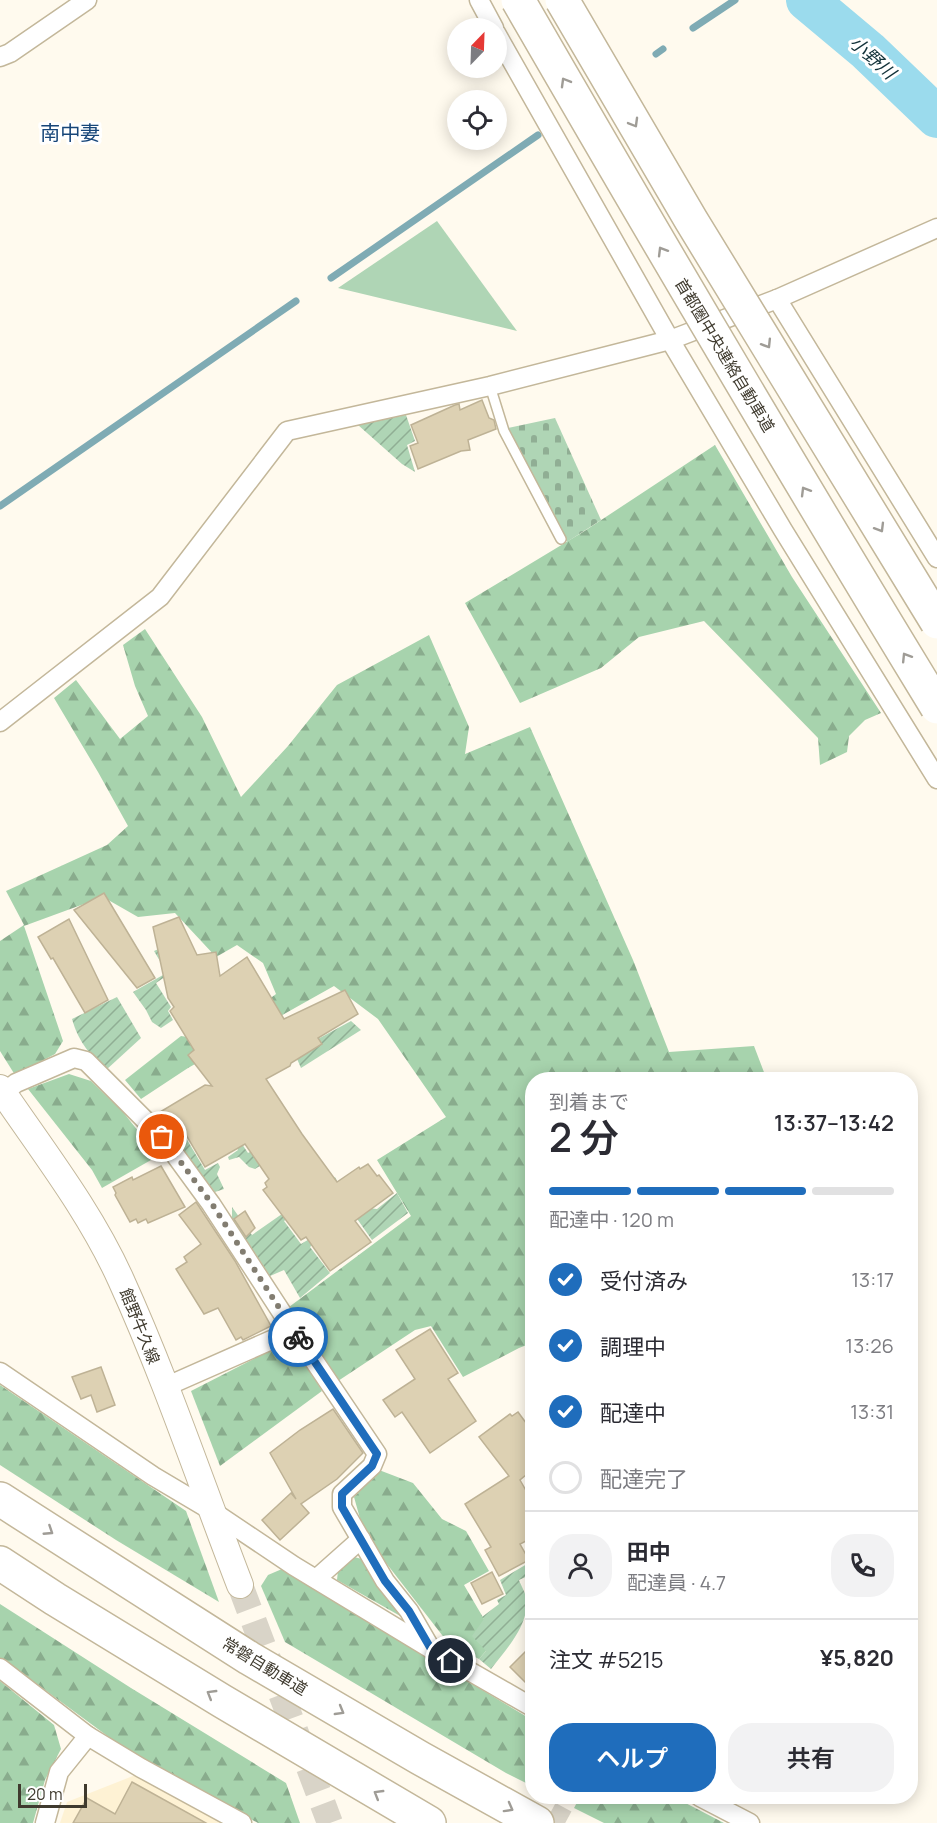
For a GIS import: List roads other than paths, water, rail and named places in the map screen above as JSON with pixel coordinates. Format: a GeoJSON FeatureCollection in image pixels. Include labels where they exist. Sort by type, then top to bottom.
{"type":"FeatureCollection","features":[{"type":"Feature","properties":{"kind":"highway","name":"首都圏中央連絡自動車道"},"geometry":{"type":"LineString","coordinates":[[518,0],[826,526],[937,707]]}},
{"type":"Feature","properties":{"kind":"highway"},"geometry":{"type":"LineString","coordinates":[[562,0],[691,220],[937,622]]}},
{"type":"Feature","properties":{"kind":"highway","name":"常磐自動車道"},"geometry":{"type":"LineString","coordinates":[[0,1499],[249,1658],[537,1823]]}},
{"type":"Feature","properties":{"kind":"highway"},"geometry":{"type":"LineString","coordinates":[[0,1563],[222,1701],[429,1823]]}},
{"type":"Feature","properties":{"kind":"main road","name":"館野牛久線"},"geometry":{"type":"LineString","coordinates":[[2,1090],[91,1224],[120,1279],[165,1387],[240,1585]]}},
{"type":"Feature","properties":{"kind":"street"},"geometry":{"type":"LineString","coordinates":[[0,57],[10,53],[87,0]]}},
{"type":"Feature","properties":{"kind":"street"},"geometry":{"type":"LineString","coordinates":[[478,0],[488,18]]}},
{"type":"Feature","properties":{"kind":"street"},"geometry":{"type":"LineString","coordinates":[[507,52],[670,340],[783,530],[937,779]]}},
{"type":"Feature","properties":{"kind":"street"},"geometry":{"type":"LineString","coordinates":[[0,722],[160,597],[287,431],[490,386],[670,340],[777,299],[937,228]]}},
{"type":"Feature","properties":{"kind":"street"},"geometry":{"type":"LineString","coordinates":[[777,299],[937,558]]}},
{"type":"Feature","properties":{"kind":"street"},"geometry":{"type":"LineString","coordinates":[[2,1090],[74,1058],[86,1061],[162,1137],[212,1204],[377,1454],[372,1466],[342,1494],[342,1507],[385,1581],[409,1611],[431,1649]]}},
{"type":"Feature","properties":{"kind":"street"},"geometry":{"type":"LineString","coordinates":[[165,1387],[294,1330]]}},
{"type":"Feature","properties":{"kind":"street"},"geometry":{"type":"LineString","coordinates":[[0,1372],[153,1476],[212,1511],[316,1579],[525,1703]]}},
{"type":"Feature","properties":{"kind":"street"},"geometry":{"type":"LineString","coordinates":[[316,1579],[361,1539]]}},
{"type":"Feature","properties":{"kind":"street"},"geometry":{"type":"LineString","coordinates":[[0,1668],[88,1736],[242,1823]]}},
{"type":"Feature","properties":{"kind":"street"},"geometry":{"type":"LineString","coordinates":[[45,1823],[59,1772],[88,1736]]}},
{"type":"Feature","properties":{"kind":"street"},"geometry":{"type":"LineString","coordinates":[[713,1804],[750,1823]]}},
{"type":"Feature","properties":{"kind":"lane"},"geometry":{"type":"LineString","coordinates":[[490,386],[504,431],[561,539]]}},
{"type":"Feature","properties":{"kind":"waterway"},"geometry":{"type":"LineString","coordinates":[[693,28],[735,0]]}},
{"type":"Feature","properties":{"kind":"waterway","name":"小野川"},"geometry":{"type":"LineString","coordinates":[[807,0],[868,51],[937,117]]}},
{"type":"Feature","properties":{"kind":"waterway"},"geometry":{"type":"LineString","coordinates":[[656,54],[663,49]]}},
{"type":"Feature","properties":{"kind":"waterway"},"geometry":{"type":"LineString","coordinates":[[331,278],[538,135]]}},
{"type":"Feature","properties":{"kind":"waterway"},"geometry":{"type":"LineString","coordinates":[[0,506],[296,301]]}},
{"type":"Feature","properties":{"kind":"tunnel"},"geometry":{"type":"LineString","coordinates":[[240,1585],[330,1823]]}},
{"type":"Feature","properties":{"kind":"tunnel"},"geometry":{"type":"LineString","coordinates":[[555,1823],[565,1804]]}},
{"type":"Feature","properties":{"kind":"district","name":"南中妻"},"geometry":{"type":"Point","coordinates":[70,132]}}]}
